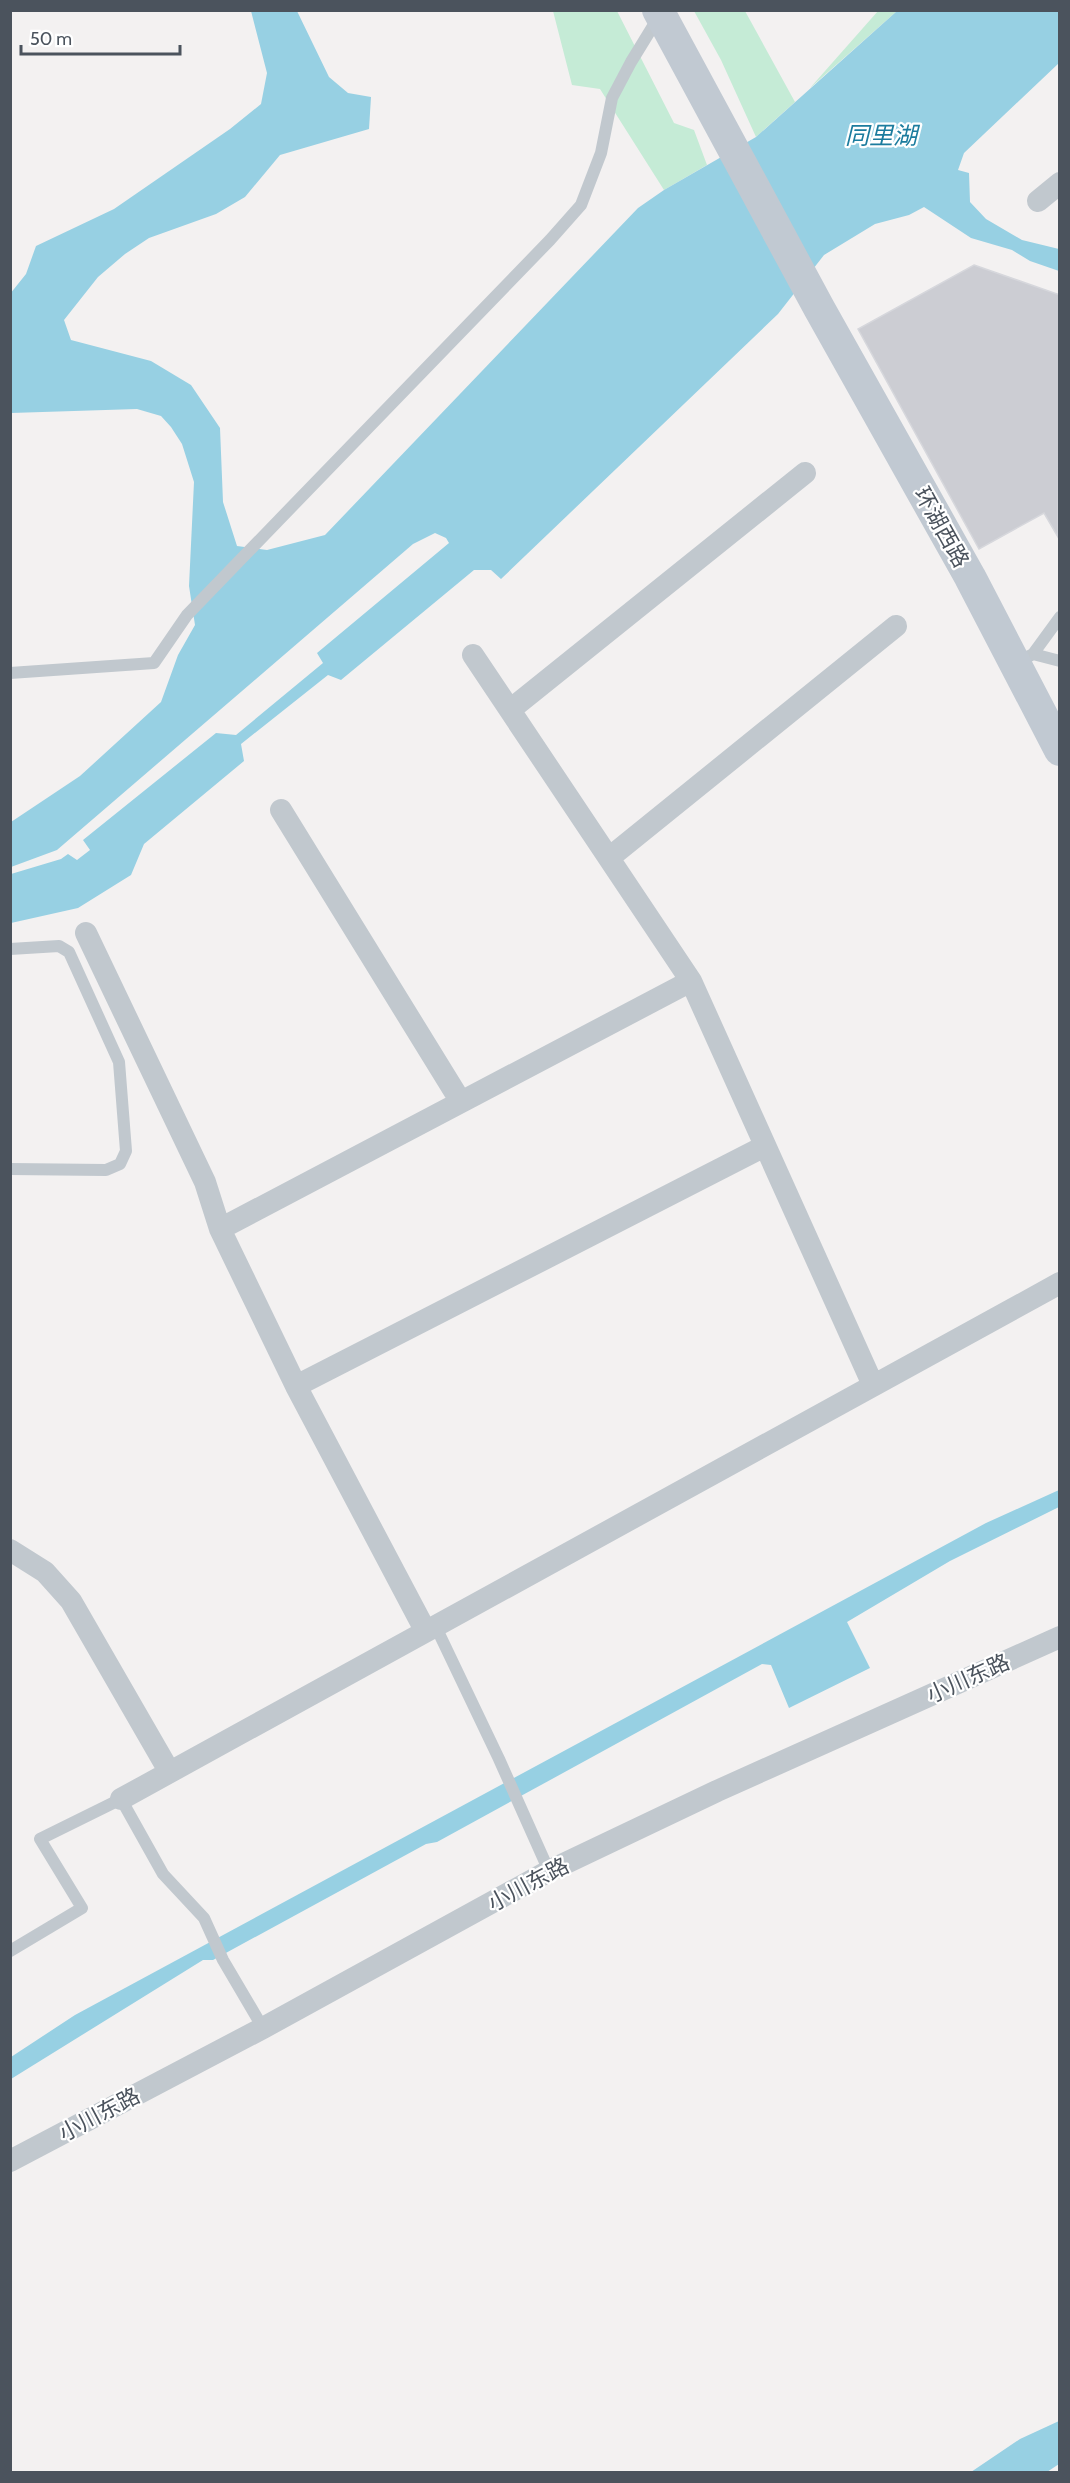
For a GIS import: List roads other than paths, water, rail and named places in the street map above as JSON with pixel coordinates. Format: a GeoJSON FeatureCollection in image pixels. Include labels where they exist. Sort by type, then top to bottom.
{"type":"FeatureCollection","features":[{"type":"Feature","properties":{"kind":"main road","name":"环湖西路"},"geometry":{"type":"LineString","coordinates":[[659,12],[819,308],[902,452],[970,577],[1024,660],[1059,750]]}},
{"type":"Feature","properties":{"kind":"street"},"geometry":{"type":"LineString","coordinates":[[1038,201],[1059,183]]}},
{"type":"Feature","properties":{"kind":"street"},"geometry":{"type":"LineString","coordinates":[[510,710],[806,473]]}},
{"type":"Feature","properties":{"kind":"street"},"geometry":{"type":"LineString","coordinates":[[609,858],[896,626]]}},
{"type":"Feature","properties":{"kind":"street"},"geometry":{"type":"LineString","coordinates":[[473,655],[691,981],[873,1385]]}},
{"type":"Feature","properties":{"kind":"street"},"geometry":{"type":"LineString","coordinates":[[281,810],[461,1102]]}},
{"type":"Feature","properties":{"kind":"street"},"geometry":{"type":"LineString","coordinates":[[86,933],[205,1182],[220,1229],[296,1386],[430,1627]]}},
{"type":"Feature","properties":{"kind":"street"},"geometry":{"type":"LineString","coordinates":[[220,1229],[691,981]]}},
{"type":"Feature","properties":{"kind":"street"},"geometry":{"type":"LineString","coordinates":[[296,1386],[765,1146]]}},
{"type":"Feature","properties":{"kind":"street"},"geometry":{"type":"LineString","coordinates":[[121,1798],[1059,1283]]}},
{"type":"Feature","properties":{"kind":"street"},"geometry":{"type":"LineString","coordinates":[[10,1550],[45,1572],[72,1601],[170,1771]]}},
{"type":"Feature","properties":{"kind":"street","name":"小川东路"},"geometry":{"type":"LineString","coordinates":[[10,2161],[263,2028],[549,1871],[717,1791],[1059,1637]]}},
{"type":"Feature","properties":{"kind":"lane"},"geometry":{"type":"LineString","coordinates":[[10,673],[154,663],[187,615],[550,240],[580,205],[601,153],[612,98],[659,12]]}},
{"type":"Feature","properties":{"kind":"lane"},"geometry":{"type":"LineString","coordinates":[[1024,660],[1059,617]]}},
{"type":"Feature","properties":{"kind":"lane"},"geometry":{"type":"LineString","coordinates":[[1024,660],[1059,662]]}},
{"type":"Feature","properties":{"kind":"lane"},"geometry":{"type":"LineString","coordinates":[[10,949],[59,946],[69,952],[120,1062],[126,1151],[120,1164],[106,1170],[10,1169]]}},
{"type":"Feature","properties":{"kind":"lane"},"geometry":{"type":"LineString","coordinates":[[120,1062],[144,1054]]}},
{"type":"Feature","properties":{"kind":"lane"},"geometry":{"type":"LineString","coordinates":[[430,1627],[499,1759],[549,1871]]}},
{"type":"Feature","properties":{"kind":"lane"},"geometry":{"type":"LineString","coordinates":[[10,1951],[82,1908],[40,1839],[121,1798],[163,1874],[204,1918],[223,1960],[263,2028]]}},
{"type":"Feature","properties":{"kind":"water","name":"同里湖"},"geometry":{"type":"Polygon","coordinates":[[[251,11],[297,11],[329,77],[348,93],[371,97],[369,129],[280,155],[245,197],[216,214],[149,238],[125,254],[98,277],[64,320],[71,340],[151,361],[191,385],[220,428],[223,502],[237,546],[267,550],[325,535],[638,208],[664,190],[756,137],[897,11],[1059,11],[1059,63],[964,153],[958,170],[969,173],[970,202],[986,219],[1022,240],[1059,249],[1059,271],[1030,261],[1012,250],[971,238],[924,207],[909,215],[875,224],[824,255],[778,314],[501,579],[491,570],[474,570],[341,680],[328,675],[241,744],[244,761],[144,844],[131,875],[78,908],[11,923],[11,874],[61,859],[68,854],[77,860],[90,850],[83,840],[216,733],[236,735],[323,663],[317,653],[449,543],[446,538],[435,533],[413,544],[57,850],[11,867],[11,822],[80,776],[161,702],[178,655],[195,625],[189,586],[194,482],[182,444],[161,416],[137,409],[11,413],[10,294],[26,274],[36,246],[114,209],[230,129],[261,104],[267,73],[251,11]]]}},
{"type":"Feature","properties":{"kind":"water"},"geometry":{"type":"Polygon","coordinates":[[[1059,1490],[1059,1507],[950,1561],[847,1622],[870,1668],[789,1708],[771,1665],[762,1664],[437,1842],[426,1844],[213,1960],[203,1960],[11,2079],[11,2057],[75,2015],[986,1523],[1059,1490]]]}},
{"type":"Feature","properties":{"kind":"water"},"geometry":{"type":"Polygon","coordinates":[[[1059,2421],[1059,2464],[1047,2472],[971,2472],[1020,2439],[1059,2421]]]}}]}
